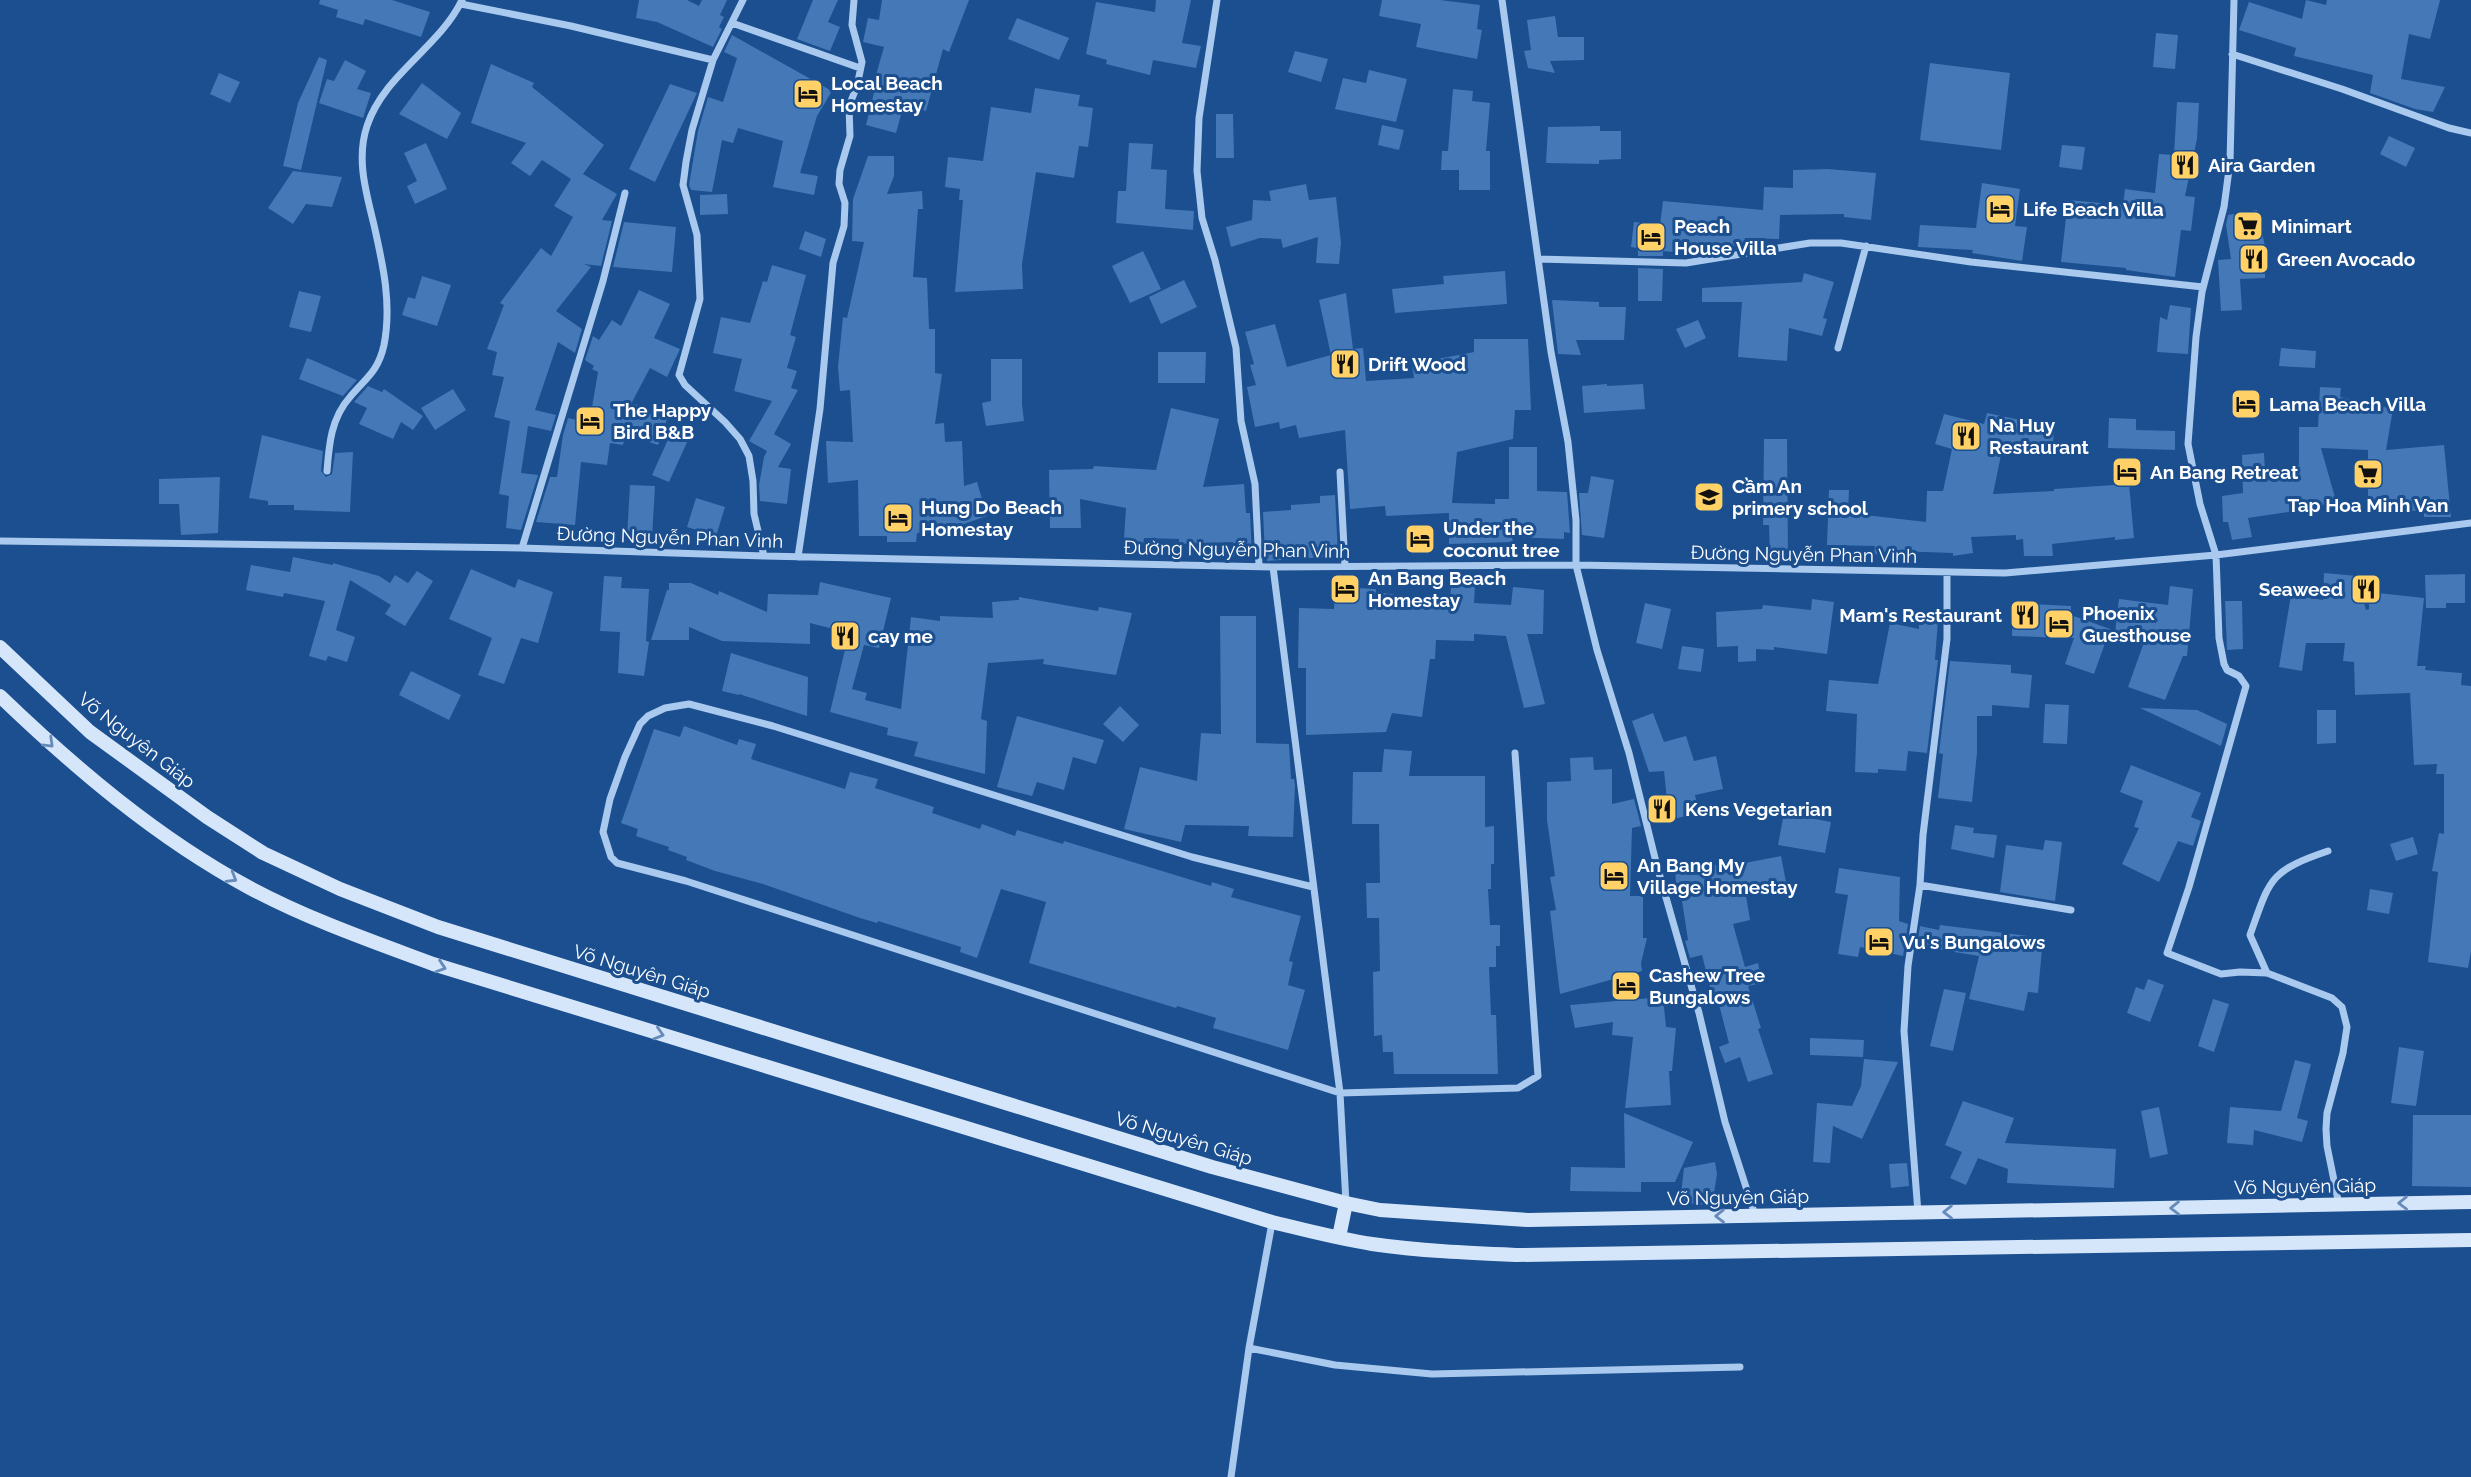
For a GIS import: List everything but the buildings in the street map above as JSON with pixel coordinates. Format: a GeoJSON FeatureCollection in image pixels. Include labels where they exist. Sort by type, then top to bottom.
{"type":"FeatureCollection","features":[{"type":"Feature","properties":{"kind":"main road","name":"Võ Nguyên Giáp"},"geometry":{"type":"LineString","coordinates":[[0,647],[90,732],[150,777],[263,853],[340,889],[451,932],[1212,1167],[1346,1203],[1380,1209],[1528,1220],[2471,1202]]}},
{"type":"Feature","properties":{"kind":"main road"},"geometry":{"type":"LineString","coordinates":[[0,696],[61,754],[186,850],[249,888],[311,918],[433,964],[1272,1222],[1339,1237],[1372,1244],[1443,1252],[1517,1255],[2471,1240]]}},
{"type":"Feature","properties":{"kind":"main road"},"geometry":{"type":"LineString","coordinates":[[1339,1237],[1346,1203]]}},
{"type":"Feature","properties":{"kind":"street"},"geometry":{"type":"LineString","coordinates":[[743,0],[713,60],[692,130],[683,186],[697,235],[700,299],[679,375],[685,385],[740,439],[749,456],[754,514],[764,556]]}},
{"type":"Feature","properties":{"kind":"street"},"geometry":{"type":"LineString","coordinates":[[798,557],[820,409],[833,263],[844,226],[845,204],[839,184],[840,170],[850,136],[849,106],[860,68],[860,51],[852,25],[854,0]]}},
{"type":"Feature","properties":{"kind":"street"},"geometry":{"type":"LineString","coordinates":[[1217,0],[1199,118],[1197,171],[1202,218],[1236,348],[1241,421],[1255,484],[1259,565]]}},
{"type":"Feature","properties":{"kind":"street"},"geometry":{"type":"LineString","coordinates":[[1502,0],[1551,352],[1568,443],[1576,520],[1576,565],[1597,650],[1629,753],[1657,866],[1699,1013],[1725,1122],[1755,1215]]}},
{"type":"Feature","properties":{"kind":"street"},"geometry":{"type":"LineString","coordinates":[[2234,0],[2230,162],[2224,207],[2203,287],[2196,337],[2188,444],[2200,504],[2216,555],[2219,638],[2224,664],[2227,670],[2239,676],[2246,685],[2189,887],[2167,953],[2221,974],[2267,973],[2332,998],[2342,1007],[2347,1027],[2343,1054],[2327,1113],[2326,1129],[2339,1205]]}},
{"type":"Feature","properties":{"kind":"street"},"geometry":{"type":"LineString","coordinates":[[327,471],[329,442],[335,421],[348,398],[370,378],[381,358],[387,331],[387,289],[364,184],[361,151],[367,125],[377,103],[398,75],[418,56],[462,2],[713,60]]}},
{"type":"Feature","properties":{"kind":"street"},"geometry":{"type":"LineString","coordinates":[[732,23],[860,68]]}},
{"type":"Feature","properties":{"kind":"street"},"geometry":{"type":"LineString","coordinates":[[2232,54],[2342,89],[2449,128],[2471,133]]}},
{"type":"Feature","properties":{"kind":"street"},"geometry":{"type":"LineString","coordinates":[[522,548],[603,281],[625,193]]}},
{"type":"Feature","properties":{"kind":"street"},"geometry":{"type":"LineString","coordinates":[[1538,259],[1686,263],[1810,243],[1866,246],[1971,262],[2203,287]]}},
{"type":"Feature","properties":{"kind":"street"},"geometry":{"type":"LineString","coordinates":[[1838,348],[1866,246]]}},
{"type":"Feature","properties":{"kind":"street"},"geometry":{"type":"LineString","coordinates":[[1340,472],[1345,566]]}},
{"type":"Feature","properties":{"kind":"street","name":"Đường Nguyễn Phan Vinh"},"geometry":{"type":"LineString","coordinates":[[0,541],[522,548],[798,557],[1273,566],[1576,565],[2005,573],[2216,555],[2471,523]]}},
{"type":"Feature","properties":{"kind":"street"},"geometry":{"type":"LineString","coordinates":[[1273,566],[1340,1093],[1346,1203]]}},
{"type":"Feature","properties":{"kind":"street"},"geometry":{"type":"LineString","coordinates":[[1918,1213],[1904,1031],[1908,966],[1920,885],[1923,835],[1947,639],[1947,573]]}},
{"type":"Feature","properties":{"kind":"street"},"geometry":{"type":"LineString","coordinates":[[1313,887],[1192,857],[773,726],[690,704],[665,708],[648,716],[640,724],[610,799],[603,832],[611,857],[618,863],[686,881],[1340,1093],[1518,1087],[1538,1076],[1515,753]]}},
{"type":"Feature","properties":{"kind":"street"},"geometry":{"type":"LineString","coordinates":[[2267,973],[2250,935],[2267,887],[2283,870],[2328,851]]}},
{"type":"Feature","properties":{"kind":"street"},"geometry":{"type":"LineString","coordinates":[[1920,885],[2071,911]]}},
{"type":"Feature","properties":{"kind":"street"},"geometry":{"type":"LineString","coordinates":[[1231,1477],[1249,1348],[1272,1222]]}},
{"type":"Feature","properties":{"kind":"street"},"geometry":{"type":"LineString","coordinates":[[1249,1348],[1335,1365],[1432,1374],[1740,1367]]}},
{"type":"Feature","properties":{"kind":"place","name":"Local Beach Homestay"},"geometry":{"type":"Point","coordinates":[808,94]}},
{"type":"Feature","properties":{"kind":"place","name":"Aira Garden"},"geometry":{"type":"Point","coordinates":[2185,165]}},
{"type":"Feature","properties":{"kind":"place","name":"Life Beach Villa"},"geometry":{"type":"Point","coordinates":[2000,209]}},
{"type":"Feature","properties":{"kind":"place","name":"Minimart"},"geometry":{"type":"Point","coordinates":[2248,226]}},
{"type":"Feature","properties":{"kind":"place","name":"Peach House Villa"},"geometry":{"type":"Point","coordinates":[1651,237]}},
{"type":"Feature","properties":{"kind":"place","name":"Green Avocado"},"geometry":{"type":"Point","coordinates":[2254,259]}},
{"type":"Feature","properties":{"kind":"place","name":"Drift Wood"},"geometry":{"type":"Point","coordinates":[1345,364]}},
{"type":"Feature","properties":{"kind":"place","name":"Lama Beach Villa"},"geometry":{"type":"Point","coordinates":[2246,404]}},
{"type":"Feature","properties":{"kind":"place","name":"The Happy Bird B&B"},"geometry":{"type":"Point","coordinates":[590,421]}},
{"type":"Feature","properties":{"kind":"place","name":"Na Huy Restaurant"},"geometry":{"type":"Point","coordinates":[1966,436]}},
{"type":"Feature","properties":{"kind":"place","name":"An Bang Retreat"},"geometry":{"type":"Point","coordinates":[2127,472]}},
{"type":"Feature","properties":{"kind":"place","name":"Tap Hoa Minh Van"},"geometry":{"type":"Point","coordinates":[2368,474]}},
{"type":"Feature","properties":{"kind":"place","name":"Cầm An primery school"},"geometry":{"type":"Point","coordinates":[1709,497]}},
{"type":"Feature","properties":{"kind":"place","name":"Hung Do Beach Homestay"},"geometry":{"type":"Point","coordinates":[898,518]}},
{"type":"Feature","properties":{"kind":"place","name":"Under the coconut tree"},"geometry":{"type":"Point","coordinates":[1420,539]}},
{"type":"Feature","properties":{"kind":"place","name":"An Bang Beach Homestay"},"geometry":{"type":"Point","coordinates":[1345,589]}},
{"type":"Feature","properties":{"kind":"place","name":"Seaweed"},"geometry":{"type":"Point","coordinates":[2366,589]}},
{"type":"Feature","properties":{"kind":"place","name":"Mam's Restaurant"},"geometry":{"type":"Point","coordinates":[2025,615]}},
{"type":"Feature","properties":{"kind":"place","name":"Phoenix Guesthouse"},"geometry":{"type":"Point","coordinates":[2059,624]}},
{"type":"Feature","properties":{"kind":"place","name":"cay me"},"geometry":{"type":"Point","coordinates":[845,636]}},
{"type":"Feature","properties":{"kind":"place","name":"Kens Vegetarian"},"geometry":{"type":"Point","coordinates":[1662,809]}},
{"type":"Feature","properties":{"kind":"place","name":"An Bang My Village Homestay"},"geometry":{"type":"Point","coordinates":[1614,876]}},
{"type":"Feature","properties":{"kind":"place","name":"Vu's Bungalows"},"geometry":{"type":"Point","coordinates":[1879,942]}},
{"type":"Feature","properties":{"kind":"place","name":"Cashew Tree Bungalows"},"geometry":{"type":"Point","coordinates":[1626,986]}}]}
